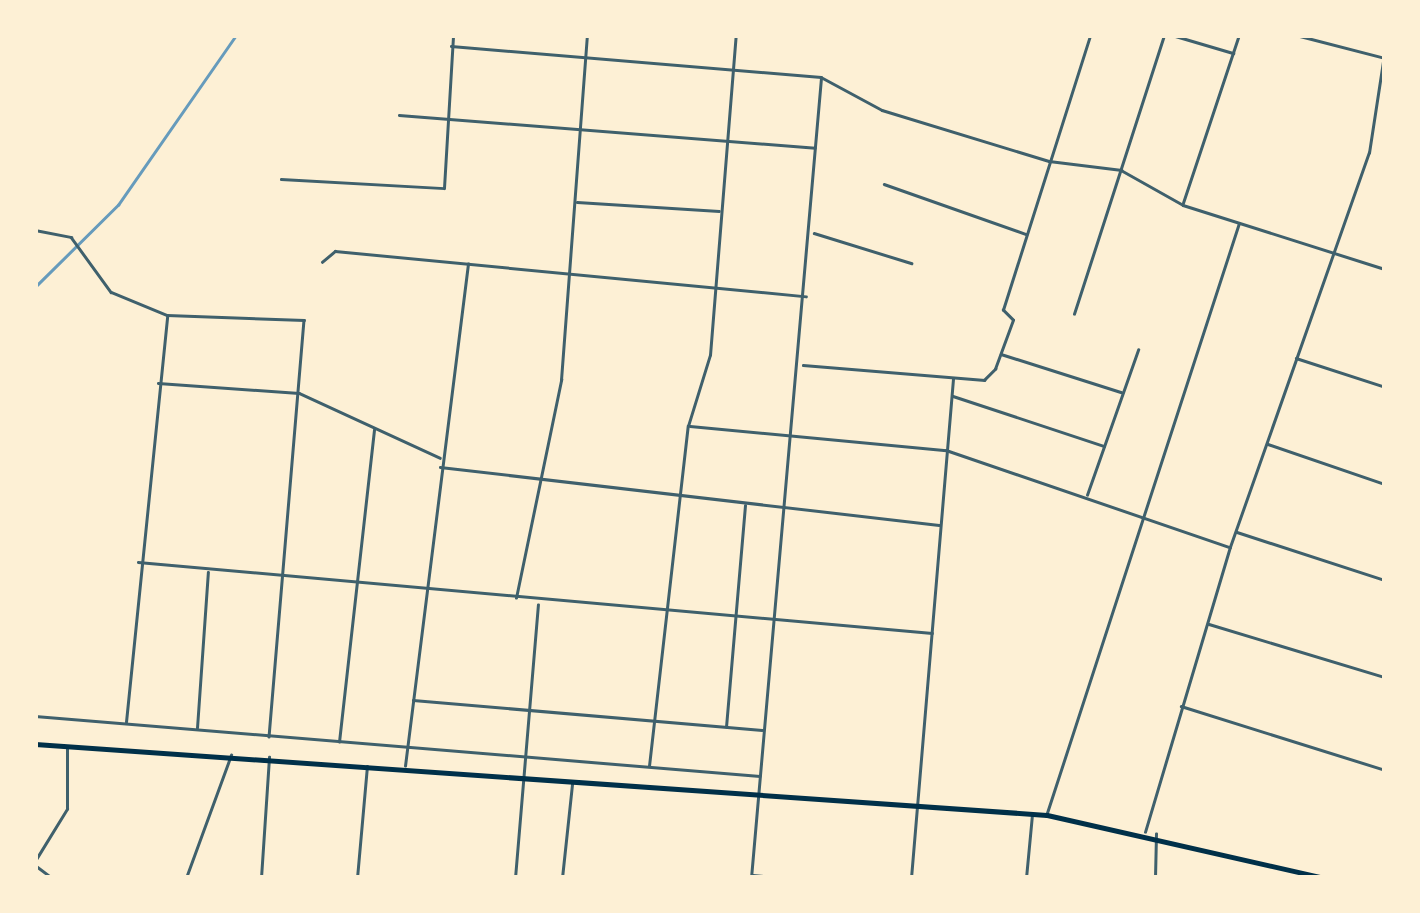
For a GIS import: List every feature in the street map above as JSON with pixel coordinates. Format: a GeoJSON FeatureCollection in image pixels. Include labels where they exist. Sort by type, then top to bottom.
{"type":"FeatureCollection","features":[{"type":"Feature","properties":{"kind":"main road"},"geometry":{"type":"LineString","coordinates":[[35,744],[405,766],[1046,815],[1156,834],[1324,878]]}},
{"type":"Feature","properties":{"kind":"street"},"geometry":{"type":"LineString","coordinates":[[281,179],[444,188],[452,35]]}},
{"type":"Feature","properties":{"kind":"street"},"geometry":{"type":"LineString","coordinates":[[516,600],[544,486],[572,272],[587,35]]}},
{"type":"Feature","properties":{"kind":"street"},"geometry":{"type":"LineString","coordinates":[[650,766],[688,426],[710,355],[736,35]]}},
{"type":"Feature","properties":{"kind":"street"},"geometry":{"type":"LineString","coordinates":[[802,365],[984,380],[1001,354],[1012,320],[1002,310],[1090,35]]}},
{"type":"Feature","properties":{"kind":"street"},"geometry":{"type":"LineString","coordinates":[[1074,314],[1164,35]]}},
{"type":"Feature","properties":{"kind":"street"},"geometry":{"type":"LineString","coordinates":[[1172,35],[1234,53]]}},
{"type":"Feature","properties":{"kind":"street"},"geometry":{"type":"LineString","coordinates":[[1183,205],[1239,35]]}},
{"type":"Feature","properties":{"kind":"street"},"geometry":{"type":"LineString","coordinates":[[1296,35],[1384,58]]}},
{"type":"Feature","properties":{"kind":"street"},"geometry":{"type":"LineString","coordinates":[[451,46],[822,77],[882,110],[1048,161],[1122,170],[1183,205],[1385,269]]}},
{"type":"Feature","properties":{"kind":"street"},"geometry":{"type":"LineString","coordinates":[[1145,832],[1230,547],[1369,153],[1385,49]]}},
{"type":"Feature","properties":{"kind":"street"},"geometry":{"type":"LineString","coordinates":[[781,878],[751,877],[784,508],[802,365],[822,77]]}},
{"type":"Feature","properties":{"kind":"street"},"geometry":{"type":"LineString","coordinates":[[399,115],[816,148]]}},
{"type":"Feature","properties":{"kind":"street"},"geometry":{"type":"LineString","coordinates":[[884,184],[1027,234]]}},
{"type":"Feature","properties":{"kind":"street"},"geometry":{"type":"LineString","coordinates":[[576,202],[720,211]]}},
{"type":"Feature","properties":{"kind":"street"},"geometry":{"type":"LineString","coordinates":[[1046,815],[1239,223]]}},
{"type":"Feature","properties":{"kind":"street"},"geometry":{"type":"LineString","coordinates":[[35,230],[71,237],[111,292],[167,315],[304,320],[268,738]]}},
{"type":"Feature","properties":{"kind":"street"},"geometry":{"type":"LineString","coordinates":[[813,232],[911,263]]}},
{"type":"Feature","properties":{"kind":"street"},"geometry":{"type":"LineString","coordinates":[[322,262],[335,251],[714,283],[807,296]]}},
{"type":"Feature","properties":{"kind":"street"},"geometry":{"type":"LineString","coordinates":[[405,766],[424,590],[468,264]]}},
{"type":"Feature","properties":{"kind":"street"},"geometry":{"type":"LineString","coordinates":[[126,724],[156,382],[167,315]]}},
{"type":"Feature","properties":{"kind":"street"},"geometry":{"type":"LineString","coordinates":[[1086,497],[1138,350]]}},
{"type":"Feature","properties":{"kind":"street"},"geometry":{"type":"LineString","coordinates":[[1001,354],[1123,392]]}},
{"type":"Feature","properties":{"kind":"street"},"geometry":{"type":"LineString","coordinates":[[1295,358],[1385,388]]}},
{"type":"Feature","properties":{"kind":"street"},"geometry":{"type":"LineString","coordinates":[[912,878],[953,378]]}},
{"type":"Feature","properties":{"kind":"street"},"geometry":{"type":"LineString","coordinates":[[156,382],[299,393],[442,459]]}},
{"type":"Feature","properties":{"kind":"street"},"geometry":{"type":"LineString","coordinates":[[951,395],[1104,446]]}},
{"type":"Feature","properties":{"kind":"street"},"geometry":{"type":"LineString","coordinates":[[688,426],[946,450],[1230,547]]}},
{"type":"Feature","properties":{"kind":"street"},"geometry":{"type":"LineString","coordinates":[[339,744],[374,430]]}},
{"type":"Feature","properties":{"kind":"street"},"geometry":{"type":"LineString","coordinates":[[1266,444],[1385,484]]}},
{"type":"Feature","properties":{"kind":"street"},"geometry":{"type":"LineString","coordinates":[[440,468],[544,486],[679,496],[939,525]]}},
{"type":"Feature","properties":{"kind":"street"},"geometry":{"type":"LineString","coordinates":[[726,727],[745,504]]}},
{"type":"Feature","properties":{"kind":"street"},"geometry":{"type":"LineString","coordinates":[[1235,532],[1385,580]]}},
{"type":"Feature","properties":{"kind":"street"},"geometry":{"type":"LineString","coordinates":[[138,562],[538,604],[932,633]]}},
{"type":"Feature","properties":{"kind":"street"},"geometry":{"type":"LineString","coordinates":[[197,731],[208,570]]}},
{"type":"Feature","properties":{"kind":"street"},"geometry":{"type":"LineString","coordinates":[[515,878],[538,604]]}},
{"type":"Feature","properties":{"kind":"street"},"geometry":{"type":"LineString","coordinates":[[1208,623],[1385,678]]}},
{"type":"Feature","properties":{"kind":"street"},"geometry":{"type":"LineString","coordinates":[[413,700],[764,730]]}},
{"type":"Feature","properties":{"kind":"street"},"geometry":{"type":"LineString","coordinates":[[1181,706],[1385,770]]}},
{"type":"Feature","properties":{"kind":"street"},"geometry":{"type":"LineString","coordinates":[[35,716],[408,751],[761,776]]}},
{"type":"Feature","properties":{"kind":"street"},"geometry":{"type":"LineString","coordinates":[[52,878],[35,863],[67,808],[67,746]]}},
{"type":"Feature","properties":{"kind":"street"},"geometry":{"type":"LineString","coordinates":[[186,878],[231,755]]}},
{"type":"Feature","properties":{"kind":"street"},"geometry":{"type":"LineString","coordinates":[[260,878],[270,758]]}},
{"type":"Feature","properties":{"kind":"street"},"geometry":{"type":"LineString","coordinates":[[357,878],[367,765]]}},
{"type":"Feature","properties":{"kind":"street"},"geometry":{"type":"LineString","coordinates":[[562,878],[572,780]]}},
{"type":"Feature","properties":{"kind":"street"},"geometry":{"type":"LineString","coordinates":[[1026,878],[1032,814]]}},
{"type":"Feature","properties":{"kind":"street"},"geometry":{"type":"LineString","coordinates":[[1155,878],[1156,834]]}},
{"type":"Feature","properties":{"kind":"waterway"},"geometry":{"type":"LineString","coordinates":[[35,287],[118,205],[236,35]]}}]}
